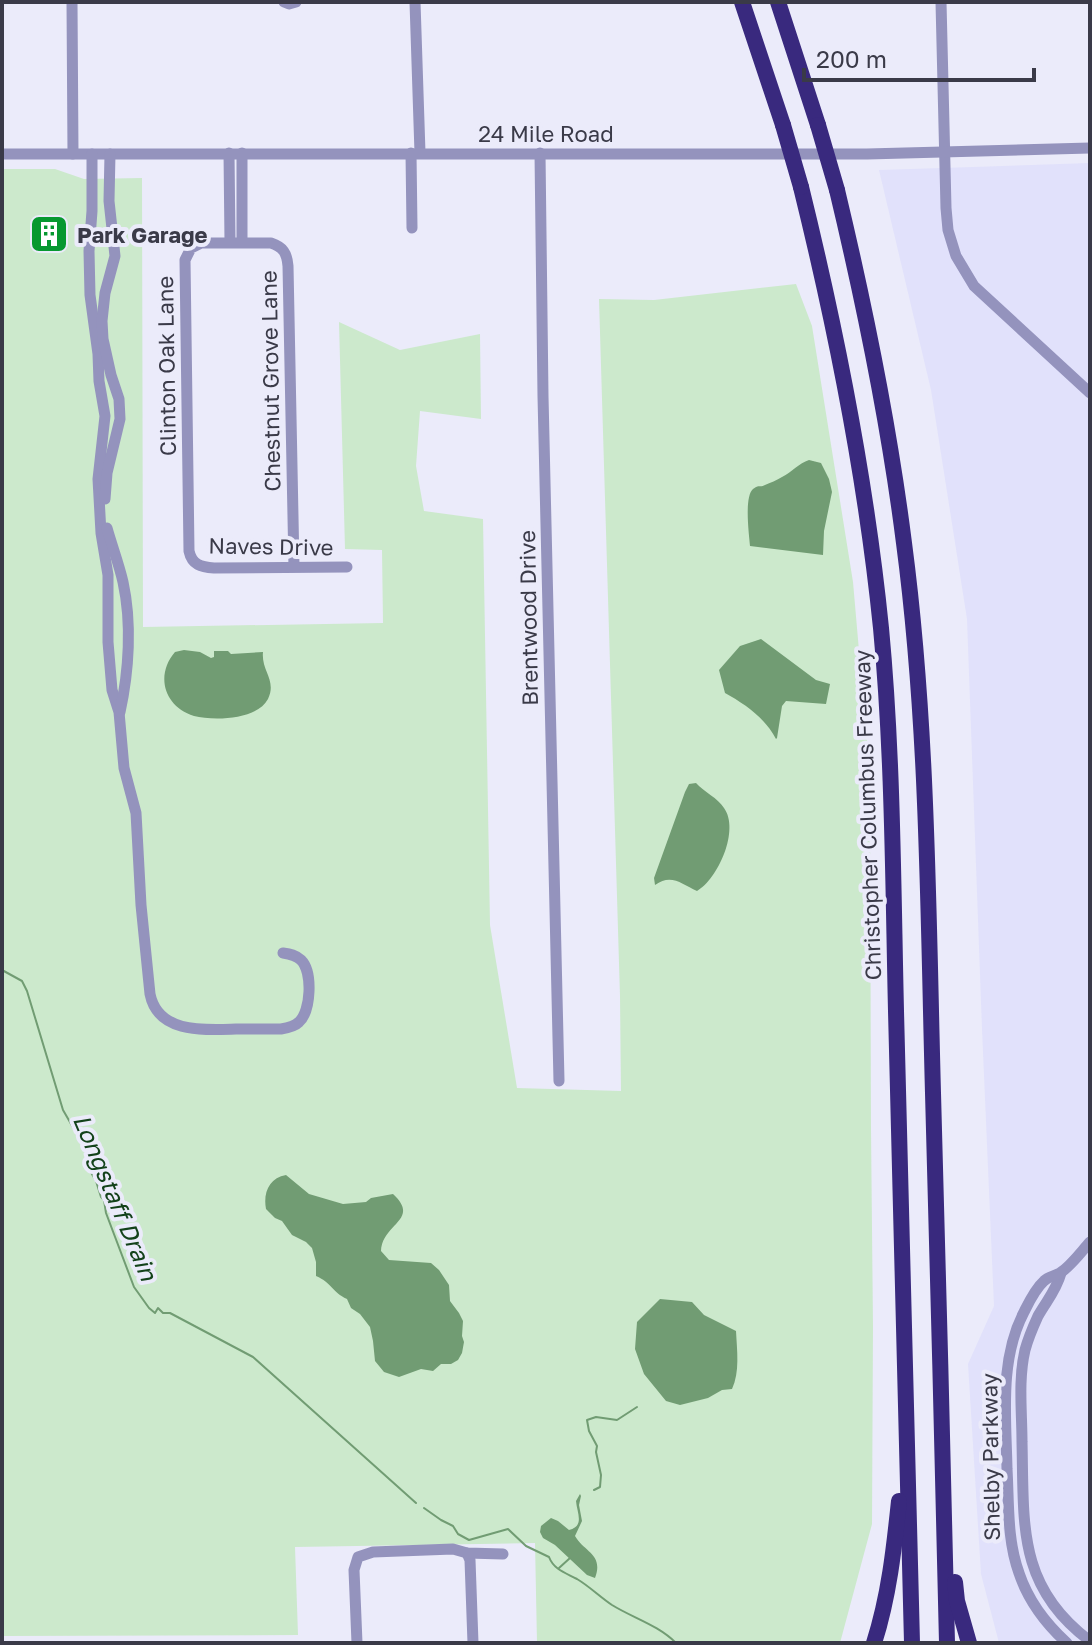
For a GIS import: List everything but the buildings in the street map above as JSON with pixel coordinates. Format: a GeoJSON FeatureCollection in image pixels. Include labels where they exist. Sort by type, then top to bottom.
{"type":"FeatureCollection","features":[{"type":"Feature","properties":{"kind":"highway","name":"Christopher Columbus Freeway"},"geometry":{"type":"LineString","coordinates":[[742,2],[783,125],[823,278],[854,434],[881,629],[890,781],[912,1643]]}},
{"type":"Feature","properties":{"kind":"highway"},"geometry":{"type":"LineString","coordinates":[[778,2],[837,190],[872,348],[904,544],[916,662],[925,821],[947,1643]]}},
{"type":"Feature","properties":{"kind":"highway"},"geometry":{"type":"LineString","coordinates":[[874,1643],[888,1593],[894,1553],[905,1427]]}},
{"type":"Feature","properties":{"kind":"highway"},"geometry":{"type":"LineString","coordinates":[[943,1460],[957,1601],[969,1643]]}},
{"type":"Feature","properties":{"kind":"street"},"geometry":{"type":"LineString","coordinates":[[72,2],[73,154]]}},
{"type":"Feature","properties":{"kind":"street"},"geometry":{"type":"LineString","coordinates":[[284,2],[296,2]]}},
{"type":"Feature","properties":{"kind":"street"},"geometry":{"type":"LineString","coordinates":[[412,228],[415,2]]}},
{"type":"Feature","properties":{"kind":"street"},"geometry":{"type":"LineString","coordinates":[[941,2],[946,208],[948,230],[956,256],[964,272],[986,298],[1090,393]]}},
{"type":"Feature","properties":{"kind":"street","name":"24 Mile Road"},"geometry":{"type":"LineString","coordinates":[[2,154],[867,154],[1090,148]]}},
{"type":"Feature","properties":{"kind":"street"},"geometry":{"type":"LineString","coordinates":[[229,153],[236,242]]}},
{"type":"Feature","properties":{"kind":"street"},"geometry":{"type":"LineString","coordinates":[[236,242],[242,153]]}},
{"type":"Feature","properties":{"kind":"street","name":"Brentwood Drive"},"geometry":{"type":"LineString","coordinates":[[540,153],[559,1081]]}},
{"type":"Feature","properties":{"kind":"street"},"geometry":{"type":"LineString","coordinates":[[92,154],[90,295],[99,336]]}},
{"type":"Feature","properties":{"kind":"street"},"geometry":{"type":"LineString","coordinates":[[110,154],[110,210],[115,256],[105,293],[99,336],[99,381],[105,416],[98,479],[108,575],[112,690],[119,712],[124,768],[136,813],[141,905],[150,994],[155,1009],[171,1022],[193,1029],[281,1029],[298,1024],[309,1006],[308,972],[301,960],[283,953]]}},
{"type":"Feature","properties":{"kind":"street"},"geometry":{"type":"LineString","coordinates":[[92,211],[110,210]]}},
{"type":"Feature","properties":{"kind":"street","name":"Clinton Oak Lane"},"geometry":{"type":"LineString","coordinates":[[195,563],[189,551],[185,260],[188,252],[197,245],[236,242]]}},
{"type":"Feature","properties":{"kind":"street","name":"Chestnut Grove Lane"},"geometry":{"type":"LineString","coordinates":[[236,242],[277,245],[284,251],[287,260],[294,567]]}},
{"type":"Feature","properties":{"kind":"street"},"geometry":{"type":"LineString","coordinates":[[104,528],[123,580],[126,604],[125,690],[119,712]]}},
{"type":"Feature","properties":{"kind":"street","name":"Naves Drive"},"geometry":{"type":"LineString","coordinates":[[195,563],[214,568],[347,567]]}},
{"type":"Feature","properties":{"kind":"street"},"geometry":{"type":"LineString","coordinates":[[110,670],[126,668]]}},
{"type":"Feature","properties":{"kind":"street","name":"Shelby Parkway"},"geometry":{"type":"LineString","coordinates":[[1067,1643],[1049,1625],[1032,1600],[1019,1575],[1013,1550],[1009,1523],[1006,1380],[1018,1323],[1030,1301],[1045,1279],[1061,1273],[1090,1242]]}},
{"type":"Feature","properties":{"kind":"street","name":"Shelby Parkway"},"geometry":{"type":"LineString","coordinates":[[1061,1273],[1057,1288],[1030,1334],[1022,1368],[1024,1520],[1032,1565],[1042,1590],[1070,1625],[1090,1641]]}},
{"type":"Feature","properties":{"kind":"street"},"geometry":{"type":"LineString","coordinates":[[1009,1355],[1017,1358],[1022,1368]]}},
{"type":"Feature","properties":{"kind":"street"},"geometry":{"type":"LineString","coordinates":[[357,1643],[355,1562],[358,1557],[373,1552],[453,1549],[467,1553],[503,1554]]}},
{"type":"Feature","properties":{"kind":"street"},"geometry":{"type":"LineString","coordinates":[[467,1553],[470,1560],[473,1643]]}},
{"type":"Feature","properties":{"kind":"shaded area"},"geometry":{"type":"Polygon","coordinates":[[[1090,163],[1090,1643],[999,1643],[981,1574],[968,1364],[994,1306],[967,619],[931,390],[879,170],[1090,163]]]}},
{"type":"Feature","properties":{"kind":"shaded area"},"geometry":{"type":"Polygon","coordinates":[[[2,169],[55,169],[84,179],[142,178],[143,627],[383,623],[382,550],[345,549],[339,322],[400,350],[480,334],[481,419],[420,411],[416,466],[424,511],[483,519],[490,925],[517,1088],[621,1091],[599,299],[654,300],[796,284],[812,326],[853,582],[870,777],[872,1524],[840,1643],[537,1643],[535,1543],[295,1547],[298,1635],[2,1636],[2,169]]]}},
{"type":"Feature","properties":{"kind":"shaded area"},"geometry":{"type":"Polygon","coordinates":[[[809,460],[821,463],[832,492],[824,531],[823,555],[750,546],[750,493],[809,460]]]}},
{"type":"Feature","properties":{"kind":"shaded area"},"geometry":{"type":"Polygon","coordinates":[[[761,639],[816,680],[830,684],[826,704],[786,701],[782,706],[776,739],[754,712],[725,693],[719,670],[740,646],[761,639]]]}},
{"type":"Feature","properties":{"kind":"shaded area"},"geometry":{"type":"Polygon","coordinates":[[[214,651],[228,651],[231,654],[263,652],[271,686],[268,699],[255,711],[234,717],[202,718],[184,712],[170,698],[164,680],[165,670],[175,652],[200,652],[211,658],[214,651]]]}},
{"type":"Feature","properties":{"kind":"shaded area"},"geometry":{"type":"Polygon","coordinates":[[[696,783],[721,804],[728,817],[728,841],[724,853],[712,876],[697,891],[671,880],[655,885],[654,878],[685,792],[689,784],[696,783]]]}},
{"type":"Feature","properties":{"kind":"shaded area"},"geometry":{"type":"Polygon","coordinates":[[[286,1175],[309,1194],[343,1204],[366,1202],[371,1198],[393,1194],[401,1203],[402,1216],[387,1234],[381,1251],[389,1260],[431,1263],[439,1270],[449,1285],[450,1301],[463,1321],[464,1342],[458,1360],[441,1364],[433,1371],[421,1369],[399,1377],[384,1372],[375,1361],[370,1327],[351,1308],[347,1299],[316,1276],[312,1248],[292,1235],[282,1221],[266,1209],[268,1187],[275,1179],[286,1175]]]}},
{"type":"Feature","properties":{"kind":"shaded area"},"geometry":{"type":"Polygon","coordinates":[[[660,1299],[692,1302],[704,1315],[736,1331],[737,1368],[732,1389],[680,1405],[666,1401],[644,1374],[635,1349],[637,1322],[660,1299]]]}},
{"type":"Feature","properties":{"kind":"shaded area"},"geometry":{"type":"Polygon","coordinates":[[[580,1494],[582,1521],[575,1536],[595,1558],[595,1578],[587,1575],[543,1538],[540,1532],[541,1526],[551,1518],[569,1530],[574,1528],[579,1522],[576,1501],[580,1494]]]}},
{"type":"Feature","properties":{"kind":"waterway","name":"Longstaff Drain"},"geometry":{"type":"LineString","coordinates":[[2,970],[22,981],[27,991],[63,1110],[82,1143],[134,1287],[149,1308],[155,1313],[158,1308],[163,1313],[170,1313],[253,1357],[416,1503]]}},
{"type":"Feature","properties":{"kind":"waterway"},"geometry":{"type":"LineString","coordinates":[[594,1490],[600,1487],[601,1475],[597,1446],[587,1420],[596,1417],[617,1420],[637,1407]]}},
{"type":"Feature","properties":{"kind":"waterway","name":"Longstaff Drain"},"geometry":{"type":"LineString","coordinates":[[424,1508],[469,1540],[508,1529],[526,1546],[549,1557],[561,1571],[676,1643]]}},
{"type":"Feature","properties":{"kind":"waterway"},"geometry":{"type":"LineString","coordinates":[[559,1568],[570,1558]]}},
{"type":"Feature","properties":{"kind":"place","name":"Park Garage"},"geometry":{"type":"Point","coordinates":[49,234]}}]}
